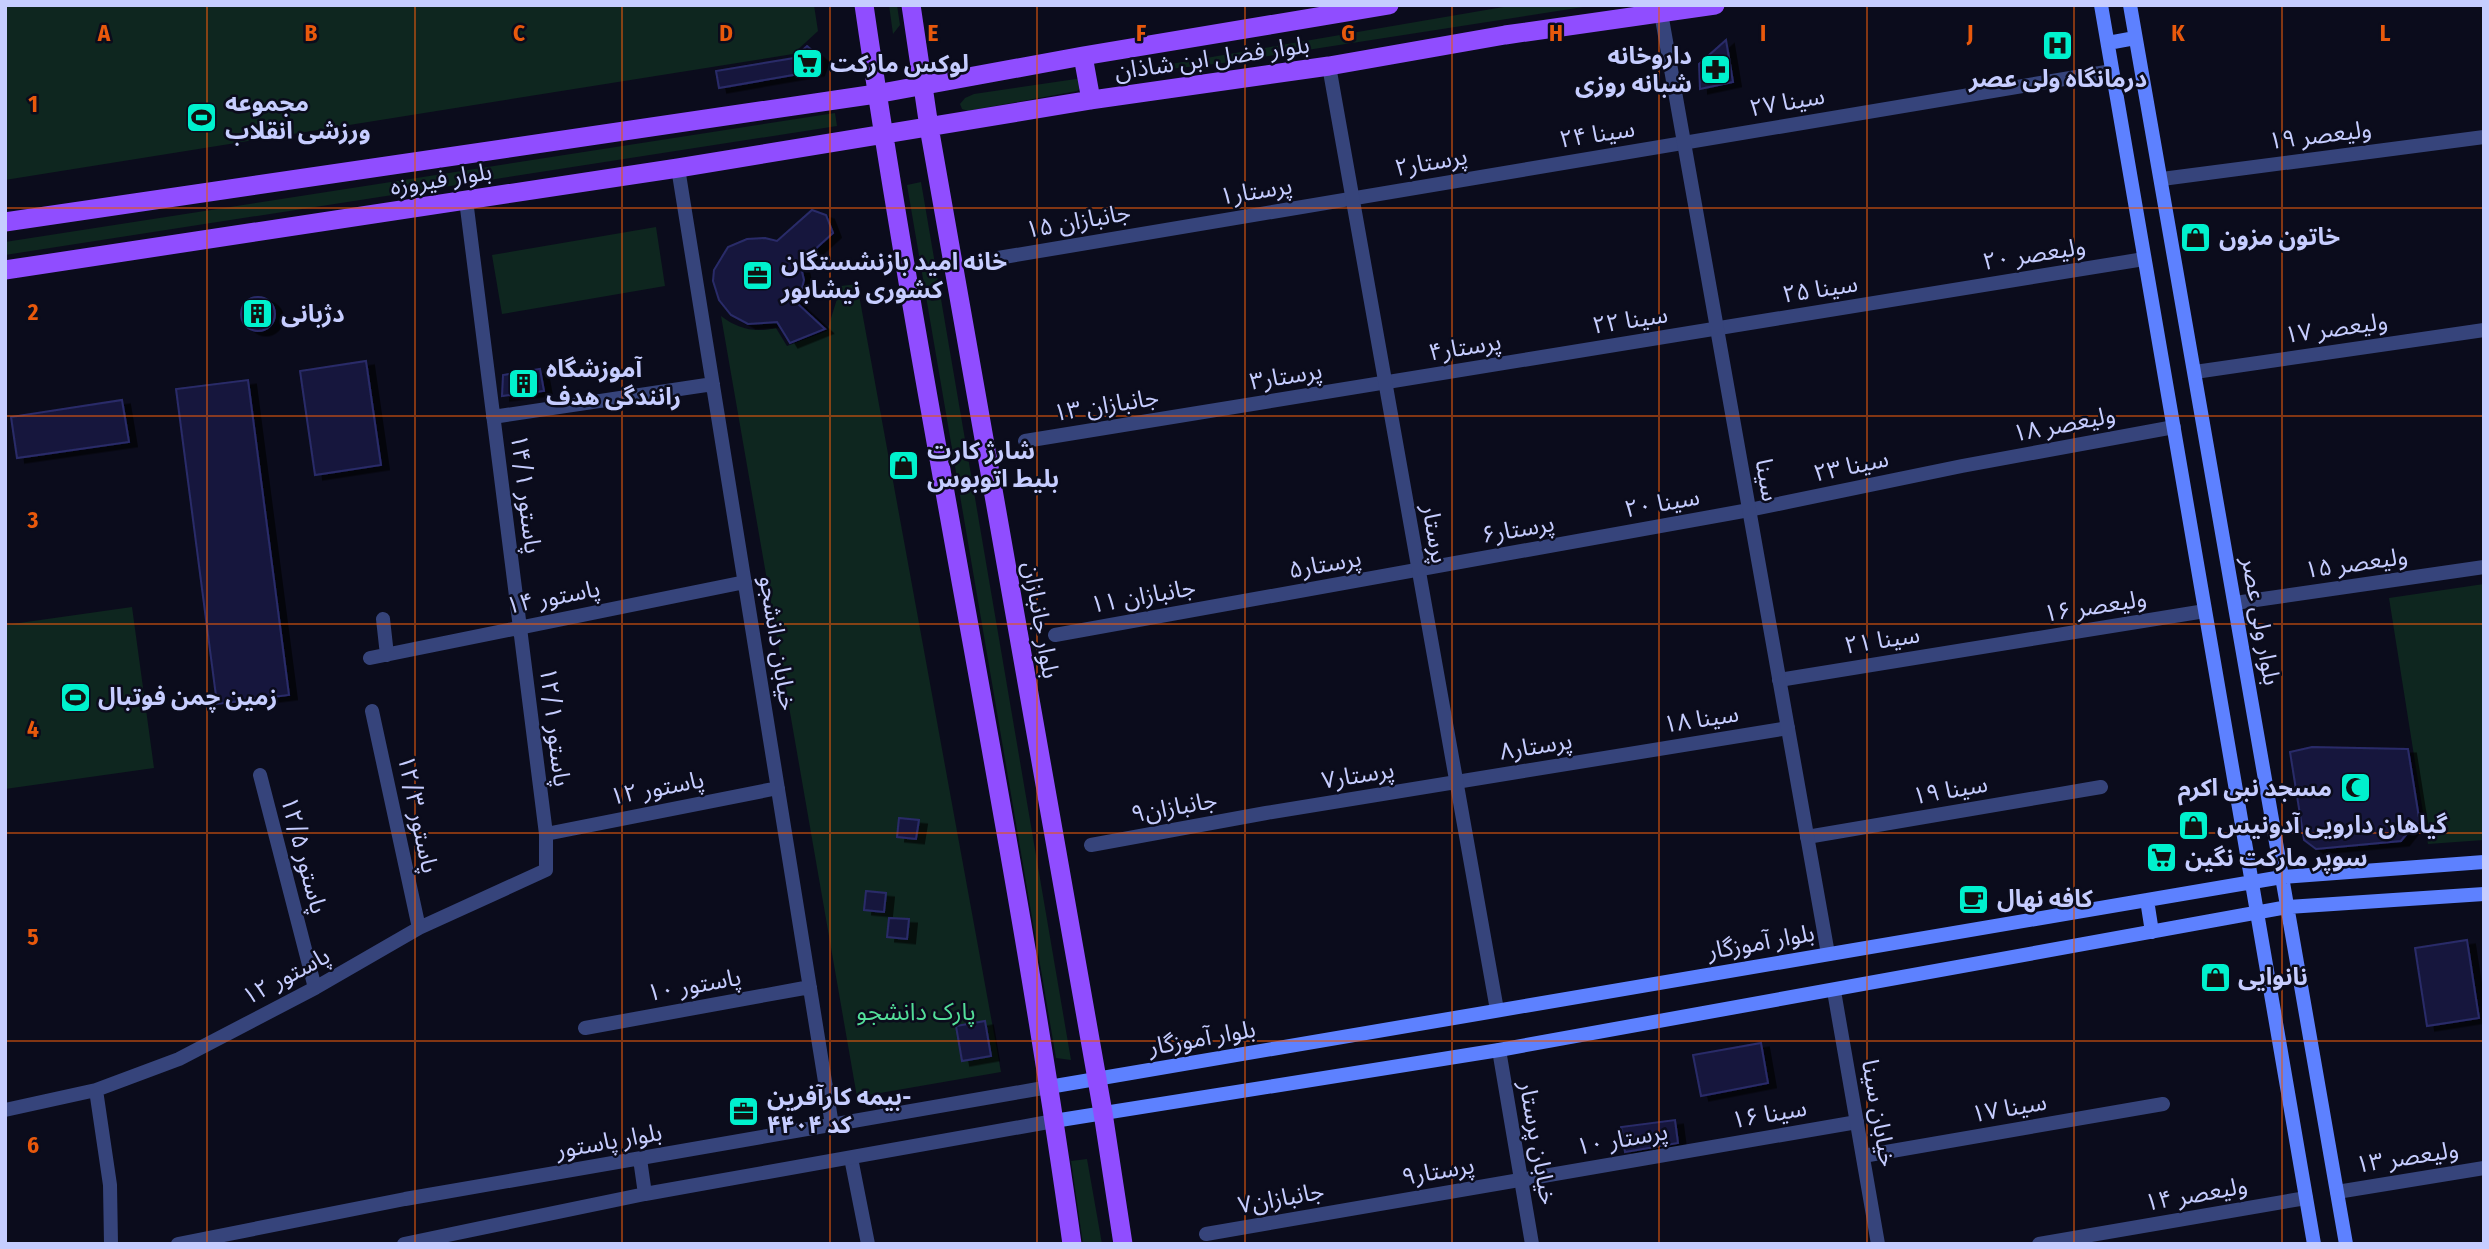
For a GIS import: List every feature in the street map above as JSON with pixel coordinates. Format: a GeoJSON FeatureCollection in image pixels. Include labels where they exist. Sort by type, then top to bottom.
{"type":"FeatureCollection","features":[{"type":"Feature","properties":{"kind":"main road"},"geometry":{"type":"LineString","coordinates":[[863,5],[876,94],[1049,1087],[1072,1244]]}},
{"type":"Feature","properties":{"kind":"main road","name":"بلوار جانبازان"},"geometry":{"type":"LineString","coordinates":[[911,5],[929,127],[1103,1113],[1123,1244]]}},
{"type":"Feature","properties":{"kind":"main road","name":"بلوار فضل ابن شاذان"},"geometry":{"type":"LineString","coordinates":[[876,94],[1389,5]]}},
{"type":"Feature","properties":{"kind":"main road","name":"بلوار فضل ابن شاذان"},"geometry":{"type":"LineString","coordinates":[[883,133],[1329,66],[1505,35],[1715,5]]}},
{"type":"Feature","properties":{"kind":"main road"},"geometry":{"type":"LineString","coordinates":[[2101,5],[2314,1244]]}},
{"type":"Feature","properties":{"kind":"main road","name":"بلوار ولی عصر"},"geometry":{"type":"LineString","coordinates":[[2130,5],[2346,1244]]}},
{"type":"Feature","properties":{"kind":"main road"},"geometry":{"type":"LineString","coordinates":[[2108,43],[2135,38]]}},
{"type":"Feature","properties":{"kind":"main road"},"geometry":{"type":"LineString","coordinates":[[1083,56],[1091,100]]}},
{"type":"Feature","properties":{"kind":"main road","name":"بلوار فیروزه"},"geometry":{"type":"LineString","coordinates":[[5,222],[876,94]]}},
{"type":"Feature","properties":{"kind":"main road","name":"بلوار فیروزه"},"geometry":{"type":"LineString","coordinates":[[5,270],[678,168],[883,133]]}},
{"type":"Feature","properties":{"kind":"main road","name":"بلوار آموزگار"},"geometry":{"type":"LineString","coordinates":[[1049,1087],[2283,877],[2484,862]]}},
{"type":"Feature","properties":{"kind":"main road"},"geometry":{"type":"LineString","coordinates":[[1054,1121],[1499,1050],[2288,907],[2484,894]]}},
{"type":"Feature","properties":{"kind":"main road"},"geometry":{"type":"LineString","coordinates":[[2147,900],[2152,932]]}},
{"type":"Feature","properties":{"kind":"street","name":"سینا"},"geometry":{"type":"LineString","coordinates":[[1661,13],[1828,954]]}},
{"type":"Feature","properties":{"kind":"street","name":"پرستار"},"geometry":{"type":"LineString","coordinates":[[1329,66],[1497,1010]]}},
{"type":"Feature","properties":{"kind":"street","name":"سینا ۲۷"},"geometry":{"type":"LineString","coordinates":[[1684,143],[2112,71]]}},
{"type":"Feature","properties":{"kind":"street","name":"ولیعصر ۱۹"},"geometry":{"type":"LineString","coordinates":[[2162,179],[2484,137]]}},
{"type":"Feature","properties":{"kind":"street","name":"سینا ۲۴"},"geometry":{"type":"LineString","coordinates":[[1518,170],[1684,143]]}},
{"type":"Feature","properties":{"kind":"street","name":"خیابان دانشجو"},"geometry":{"type":"LineString","coordinates":[[678,168],[832,1125]]}},
{"type":"Feature","properties":{"kind":"street","name":"پرستار۲"},"geometry":{"type":"LineString","coordinates":[[1352,198],[1518,170]]}},
{"type":"Feature","properties":{"kind":"street","name":"پرستار۱"},"geometry":{"type":"LineString","coordinates":[[1167,229],[1352,198]]}},
{"type":"Feature","properties":{"kind":"street","name":"پاستور ۱۴/۱"},"geometry":{"type":"LineString","coordinates":[[466,200],[519,626]]}},
{"type":"Feature","properties":{"kind":"street","name":"جانبازان ۱۵"},"geometry":{"type":"LineString","coordinates":[[998,258],[1167,229]]}},
{"type":"Feature","properties":{"kind":"street","name":"ولیعصر ۲۰"},"geometry":{"type":"LineString","coordinates":[[1931,293],[2144,259]]}},
{"type":"Feature","properties":{"kind":"street","name":"سینا ۲۵"},"geometry":{"type":"LineString","coordinates":[[1717,328],[1931,293]]}},
{"type":"Feature","properties":{"kind":"street","name":"سینا ۲۲"},"geometry":{"type":"LineString","coordinates":[[1551,356],[1717,328]]}},
{"type":"Feature","properties":{"kind":"street","name":"ولیعصر ۱۷"},"geometry":{"type":"LineString","coordinates":[[2195,372],[2484,330]]}},
{"type":"Feature","properties":{"kind":"street","name":"پرستار۴"},"geometry":{"type":"LineString","coordinates":[[1385,383],[1551,356]]}},
{"type":"Feature","properties":{"kind":"street","name":"پرستار۳"},"geometry":{"type":"LineString","coordinates":[[1194,414],[1385,383]]}},
{"type":"Feature","properties":{"kind":"street"},"geometry":{"type":"LineString","coordinates":[[493,417],[713,384]]}},
{"type":"Feature","properties":{"kind":"street","name":"جانبازان ۱۳"},"geometry":{"type":"LineString","coordinates":[[1025,441],[1194,414]]}},
{"type":"Feature","properties":{"kind":"street","name":"ولیعصر ۱۸"},"geometry":{"type":"LineString","coordinates":[[1962,466],[2174,427]]}},
{"type":"Feature","properties":{"kind":"street","name":"سینا ۲۳"},"geometry":{"type":"LineString","coordinates":[[1749,510],[1962,466]]}},
{"type":"Feature","properties":{"kind":"street","name":"سینا ۲۰"},"geometry":{"type":"LineString","coordinates":[[1584,540],[1749,510]]}},
{"type":"Feature","properties":{"kind":"street","name":"پرستار۶"},"geometry":{"type":"LineString","coordinates":[[1419,571],[1584,540]]}},
{"type":"Feature","properties":{"kind":"street","name":"ولیعصر ۱۵"},"geometry":{"type":"LineString","coordinates":[[2235,603],[2484,567]]}},
{"type":"Feature","properties":{"kind":"street","name":"پرستار۵"},"geometry":{"type":"LineString","coordinates":[[1239,603],[1419,571]]}},
{"type":"Feature","properties":{"kind":"street","name":"پاستور ۱۴"},"geometry":{"type":"LineString","coordinates":[[370,659],[519,626],[745,582]]}},
{"type":"Feature","properties":{"kind":"street","name":"جانبازان ۱۱"},"geometry":{"type":"LineString","coordinates":[[1055,635],[1239,603]]}},
{"type":"Feature","properties":{"kind":"street","name":"ولیعصر ۱۶"},"geometry":{"type":"LineString","coordinates":[[1992,645],[2205,611]]}},
{"type":"Feature","properties":{"kind":"street"},"geometry":{"type":"LineString","coordinates":[[383,619],[387,655]]}},
{"type":"Feature","properties":{"kind":"street","name":"پاستور ۱۲/۱"},"geometry":{"type":"LineString","coordinates":[[519,626],[546,834]]}},
{"type":"Feature","properties":{"kind":"street","name":"سینا ۲۱"},"geometry":{"type":"LineString","coordinates":[[1779,680],[1992,645]]}},
{"type":"Feature","properties":{"kind":"street","name":"پاستور ۱۲/۳"},"geometry":{"type":"LineString","coordinates":[[372,711],[419,928]]}},
{"type":"Feature","properties":{"kind":"street","name":"سینا ۱۸"},"geometry":{"type":"LineString","coordinates":[[1622,755],[1787,728]]}},
{"type":"Feature","properties":{"kind":"street","name":"پرستار۸"},"geometry":{"type":"LineString","coordinates":[[1457,782],[1622,755]]}},
{"type":"Feature","properties":{"kind":"street","name":"پاستور ۱۲/۵"},"geometry":{"type":"LineString","coordinates":[[260,775],[315,988]]}},
{"type":"Feature","properties":{"kind":"street","name":"پرستار۷"},"geometry":{"type":"LineString","coordinates":[[1266,813],[1457,782]]}},
{"type":"Feature","properties":{"kind":"street","name":"سینا ۱۹"},"geometry":{"type":"LineString","coordinates":[[1807,837],[2101,787]]}},
{"type":"Feature","properties":{"kind":"street","name":"پاستور ۱۲"},"geometry":{"type":"LineString","coordinates":[[546,834],[778,788]]}},
{"type":"Feature","properties":{"kind":"street","name":"جانبازان۹"},"geometry":{"type":"LineString","coordinates":[[1091,845],[1266,813]]}},
{"type":"Feature","properties":{"kind":"street","name":"۱۲ پاستور"},"geometry":{"type":"LineString","coordinates":[[5,1110],[96,1090],[179,1059],[315,988],[419,928],[546,870],[546,834]]}},
{"type":"Feature","properties":{"kind":"street","name":"پاستور ۱۰"},"geometry":{"type":"LineString","coordinates":[[585,1028],[810,988]]}},
{"type":"Feature","properties":{"kind":"street","name":"خیابان سینا"},"geometry":{"type":"LineString","coordinates":[[1834,991],[1878,1244]]}},
{"type":"Feature","properties":{"kind":"street","name":"خیابان پرستار"},"geometry":{"type":"LineString","coordinates":[[1499,1050],[1532,1244]]}},
{"type":"Feature","properties":{"kind":"street","name":"بلوار پاستور"},"geometry":{"type":"LineString","coordinates":[[178,1244],[405,1199],[1049,1087]]}},
{"type":"Feature","properties":{"kind":"street"},"geometry":{"type":"LineString","coordinates":[[96,1090],[110,1185],[111,1244]]}},
{"type":"Feature","properties":{"kind":"street","name":"سینا ۱۷"},"geometry":{"type":"LineString","coordinates":[[1863,1156],[2163,1104]]}},
{"type":"Feature","properties":{"kind":"street"},"geometry":{"type":"LineString","coordinates":[[404,1244],[645,1194],[1054,1121]]}},
{"type":"Feature","properties":{"kind":"street","name":"سینا ۱۶"},"geometry":{"type":"LineString","coordinates":[[1689,1151],[1857,1122]]}},
{"type":"Feature","properties":{"kind":"street","name":"پرستار ۱۰"},"geometry":{"type":"LineString","coordinates":[[1521,1180],[1689,1151]]}},
{"type":"Feature","properties":{"kind":"street"},"geometry":{"type":"LineString","coordinates":[[851,1158],[868,1244]]}},
{"type":"Feature","properties":{"kind":"street"},"geometry":{"type":"LineString","coordinates":[[640,1159],[645,1194]]}},
{"type":"Feature","properties":{"kind":"street","name":"ولیعصر ۱۳"},"geometry":{"type":"LineString","coordinates":[[2337,1192],[2484,1168]]}},
{"type":"Feature","properties":{"kind":"street","name":"پرستار۹"},"geometry":{"type":"LineString","coordinates":[[1364,1207],[1521,1180]]}},
{"type":"Feature","properties":{"kind":"street","name":"ولیعصر ۱۴"},"geometry":{"type":"LineString","coordinates":[[2039,1244],[2306,1198]]}},
{"type":"Feature","properties":{"kind":"street","name":"جانبازان۷"},"geometry":{"type":"LineString","coordinates":[[1206,1234],[1364,1207]]}},
{"type":"Feature","properties":{"kind":"green space","name":"مجموعه ورزشی انقلاب"},"geometry":{"type":"Polygon","coordinates":[[[5,5],[814,5],[818,31],[793,54],[5,180],[5,5]]]}},
{"type":"Feature","properties":{"kind":"green space"},"geometry":{"type":"Polygon","coordinates":[[[889,5],[897,5],[900,25],[893,34],[889,5]]]}},
{"type":"Feature","properties":{"kind":"green space"},"geometry":{"type":"Polygon","coordinates":[[[1515,5],[1596,5],[1223,63],[1161,70],[1159,66],[1515,5]]]}},
{"type":"Feature","properties":{"kind":"green space"},"geometry":{"type":"Polygon","coordinates":[[[1081,80],[1081,88],[1077,91],[968,111],[962,109],[960,104],[974,94],[1081,80]]]}},
{"type":"Feature","properties":{"kind":"green space"},"geometry":{"type":"Polygon","coordinates":[[[835,113],[837,126],[5,255],[5,242],[835,113]]]}},
{"type":"Feature","properties":{"kind":"green space"},"geometry":{"type":"Polygon","coordinates":[[[921,182],[1071,1060],[1056,1058],[907,185],[921,182]]]}},
{"type":"Feature","properties":{"kind":"green space"},"geometry":{"type":"Polygon","coordinates":[[[656,227],[665,286],[502,314],[492,255],[656,227]]]}},
{"type":"Feature","properties":{"kind":"green space","name":"پارک دانشجو"},"geometry":{"type":"Polygon","coordinates":[[[857,284],[1001,1072],[857,1097],[721,316],[747,329],[776,328],[787,346],[827,331],[841,286],[857,284]]]}},
{"type":"Feature","properties":{"kind":"green space"},"geometry":{"type":"Polygon","coordinates":[[[2484,584],[2484,840],[2428,844],[2389,598],[2484,584]]]}},
{"type":"Feature","properties":{"kind":"green space","name":"زمین چمن فوتبال"},"geometry":{"type":"Polygon","coordinates":[[[132,607],[154,768],[5,789],[5,625],[132,607]]]}},
{"type":"Feature","properties":{"kind":"green space"},"geometry":{"type":"Polygon","coordinates":[[[1087,1159],[1102,1244],[1083,1244],[1071,1161],[1087,1159]]]}},
{"type":"Feature","properties":{"kind":"building","name":"داروخانه شبانه روزی"},"geometry":{"type":"Polygon","coordinates":[[[1726,40],[1733,82],[1700,89],[1699,64],[1726,40]]]}},
{"type":"Feature","properties":{"kind":"building"},"geometry":{"type":"Polygon","coordinates":[[[807,46],[821,58],[816,71],[719,88],[716,71],[794,58],[807,46]]]}},
{"type":"Feature","properties":{"kind":"building","name":"خانه امید بازنشستگان کشوری نیشابور"},"geometry":{"type":"Polygon","coordinates":[[[812,210],[826,215],[833,233],[800,263],[804,280],[798,304],[825,329],[790,343],[777,322],[748,324],[731,315],[719,300],[713,281],[714,270],[728,247],[747,239],[765,238],[777,241],[812,210]]]}},
{"type":"Feature","properties":{"kind":"building","name":"دژبانی"},"geometry":{"type":"Polygon","coordinates":[[[258,297],[270,302],[275,314],[270,326],[258,331],[246,326],[241,314],[246,302],[258,297]]]}},
{"type":"Feature","properties":{"kind":"building"},"geometry":{"type":"Polygon","coordinates":[[[366,361],[381,465],[315,475],[300,371],[366,361]]]}},
{"type":"Feature","properties":{"kind":"building","name":"آموزشگاه رانندگی هدف"},"geometry":{"type":"Polygon","coordinates":[[[540,369],[544,391],[502,396],[503,375],[540,369]]]}},
{"type":"Feature","properties":{"kind":"building"},"geometry":{"type":"Polygon","coordinates":[[[248,380],[289,695],[217,704],[176,389],[248,380]]]}},
{"type":"Feature","properties":{"kind":"building"},"geometry":{"type":"Polygon","coordinates":[[[122,400],[129,442],[17,458],[11,417],[122,400]]]}},
{"type":"Feature","properties":{"kind":"building","name":"مسجد نبی اکرم"},"geometry":{"type":"Polygon","coordinates":[[[2312,747],[2408,749],[2420,824],[2414,825],[2401,841],[2316,849],[2304,840],[2290,752],[2312,747]]]}},
{"type":"Feature","properties":{"kind":"building"},"geometry":{"type":"Polygon","coordinates":[[[899,818],[919,820],[916,839],[897,837],[899,818]]]}},
{"type":"Feature","properties":{"kind":"building"},"geometry":{"type":"Polygon","coordinates":[[[866,891],[886,893],[884,912],[864,910],[866,891]]]}},
{"type":"Feature","properties":{"kind":"building"},"geometry":{"type":"Polygon","coordinates":[[[889,918],[909,919],[907,939],[887,937],[889,918]]]}},
{"type":"Feature","properties":{"kind":"building"},"geometry":{"type":"Polygon","coordinates":[[[2467,940],[2479,1018],[2427,1026],[2415,948],[2467,940]]]}},
{"type":"Feature","properties":{"kind":"building"},"geometry":{"type":"Polygon","coordinates":[[[985,1021],[991,1056],[962,1061],[956,1026],[985,1021]]]}},
{"type":"Feature","properties":{"kind":"building"},"geometry":{"type":"Polygon","coordinates":[[[1761,1043],[1768,1083],[1701,1096],[1693,1055],[1761,1043]]]}},
{"type":"Feature","properties":{"kind":"building"},"geometry":{"type":"Polygon","coordinates":[[[1675,1120],[1678,1143],[1625,1152],[1621,1127],[1675,1120]]]}},
{"type":"Feature","properties":{"kind":"place","name":"درمانگاه ولی عصر"},"geometry":{"type":"Point","coordinates":[2058,45]}},
{"type":"Feature","properties":{"kind":"place","name":"لوکس مارکت"},"geometry":{"type":"Point","coordinates":[807,64]}},
{"type":"Feature","properties":{"kind":"place","name":"داروخانه شبانه روزی"},"geometry":{"type":"Point","coordinates":[1715,70]}},
{"type":"Feature","properties":{"kind":"place","name":"مجموعه ورزشی انقلاب"},"geometry":{"type":"Point","coordinates":[202,117]}},
{"type":"Feature","properties":{"kind":"place","name":"خاتون مزون"},"geometry":{"type":"Point","coordinates":[2196,237]}},
{"type":"Feature","properties":{"kind":"place","name":"خانه امید بازنشستگان کشوری نیشابور"},"geometry":{"type":"Point","coordinates":[758,276]}},
{"type":"Feature","properties":{"kind":"place","name":"دژبانی"},"geometry":{"type":"Point","coordinates":[258,314]}},
{"type":"Feature","properties":{"kind":"place","name":"آموزشگاه رانندگی هدف"},"geometry":{"type":"Point","coordinates":[523,383]}},
{"type":"Feature","properties":{"kind":"place","name":"شارژ کارت بلیط اتوبوس"},"geometry":{"type":"Point","coordinates":[904,465]}},
{"type":"Feature","properties":{"kind":"place","name":"زمین چمن فوتبال"},"geometry":{"type":"Point","coordinates":[75,697]}},
{"type":"Feature","properties":{"kind":"place","name":"مسجد نبی اکرم"},"geometry":{"type":"Point","coordinates":[2355,788]}},
{"type":"Feature","properties":{"kind":"place","name":"گیاهان دارویی آدونیس"},"geometry":{"type":"Point","coordinates":[2194,825]}},
{"type":"Feature","properties":{"kind":"place","name":"سوپر مارکت نگین"},"geometry":{"type":"Point","coordinates":[2162,858]}},
{"type":"Feature","properties":{"kind":"place","name":"کافه نهال"},"geometry":{"type":"Point","coordinates":[1974,899]}},
{"type":"Feature","properties":{"kind":"place","name":"نانوایی"},"geometry":{"type":"Point","coordinates":[2215,977]}},
{"type":"Feature","properties":{"kind":"place","name":"بیمه کارآفرین- کد ۴۴۰۴"},"geometry":{"type":"Point","coordinates":[744,1111]}}]}
